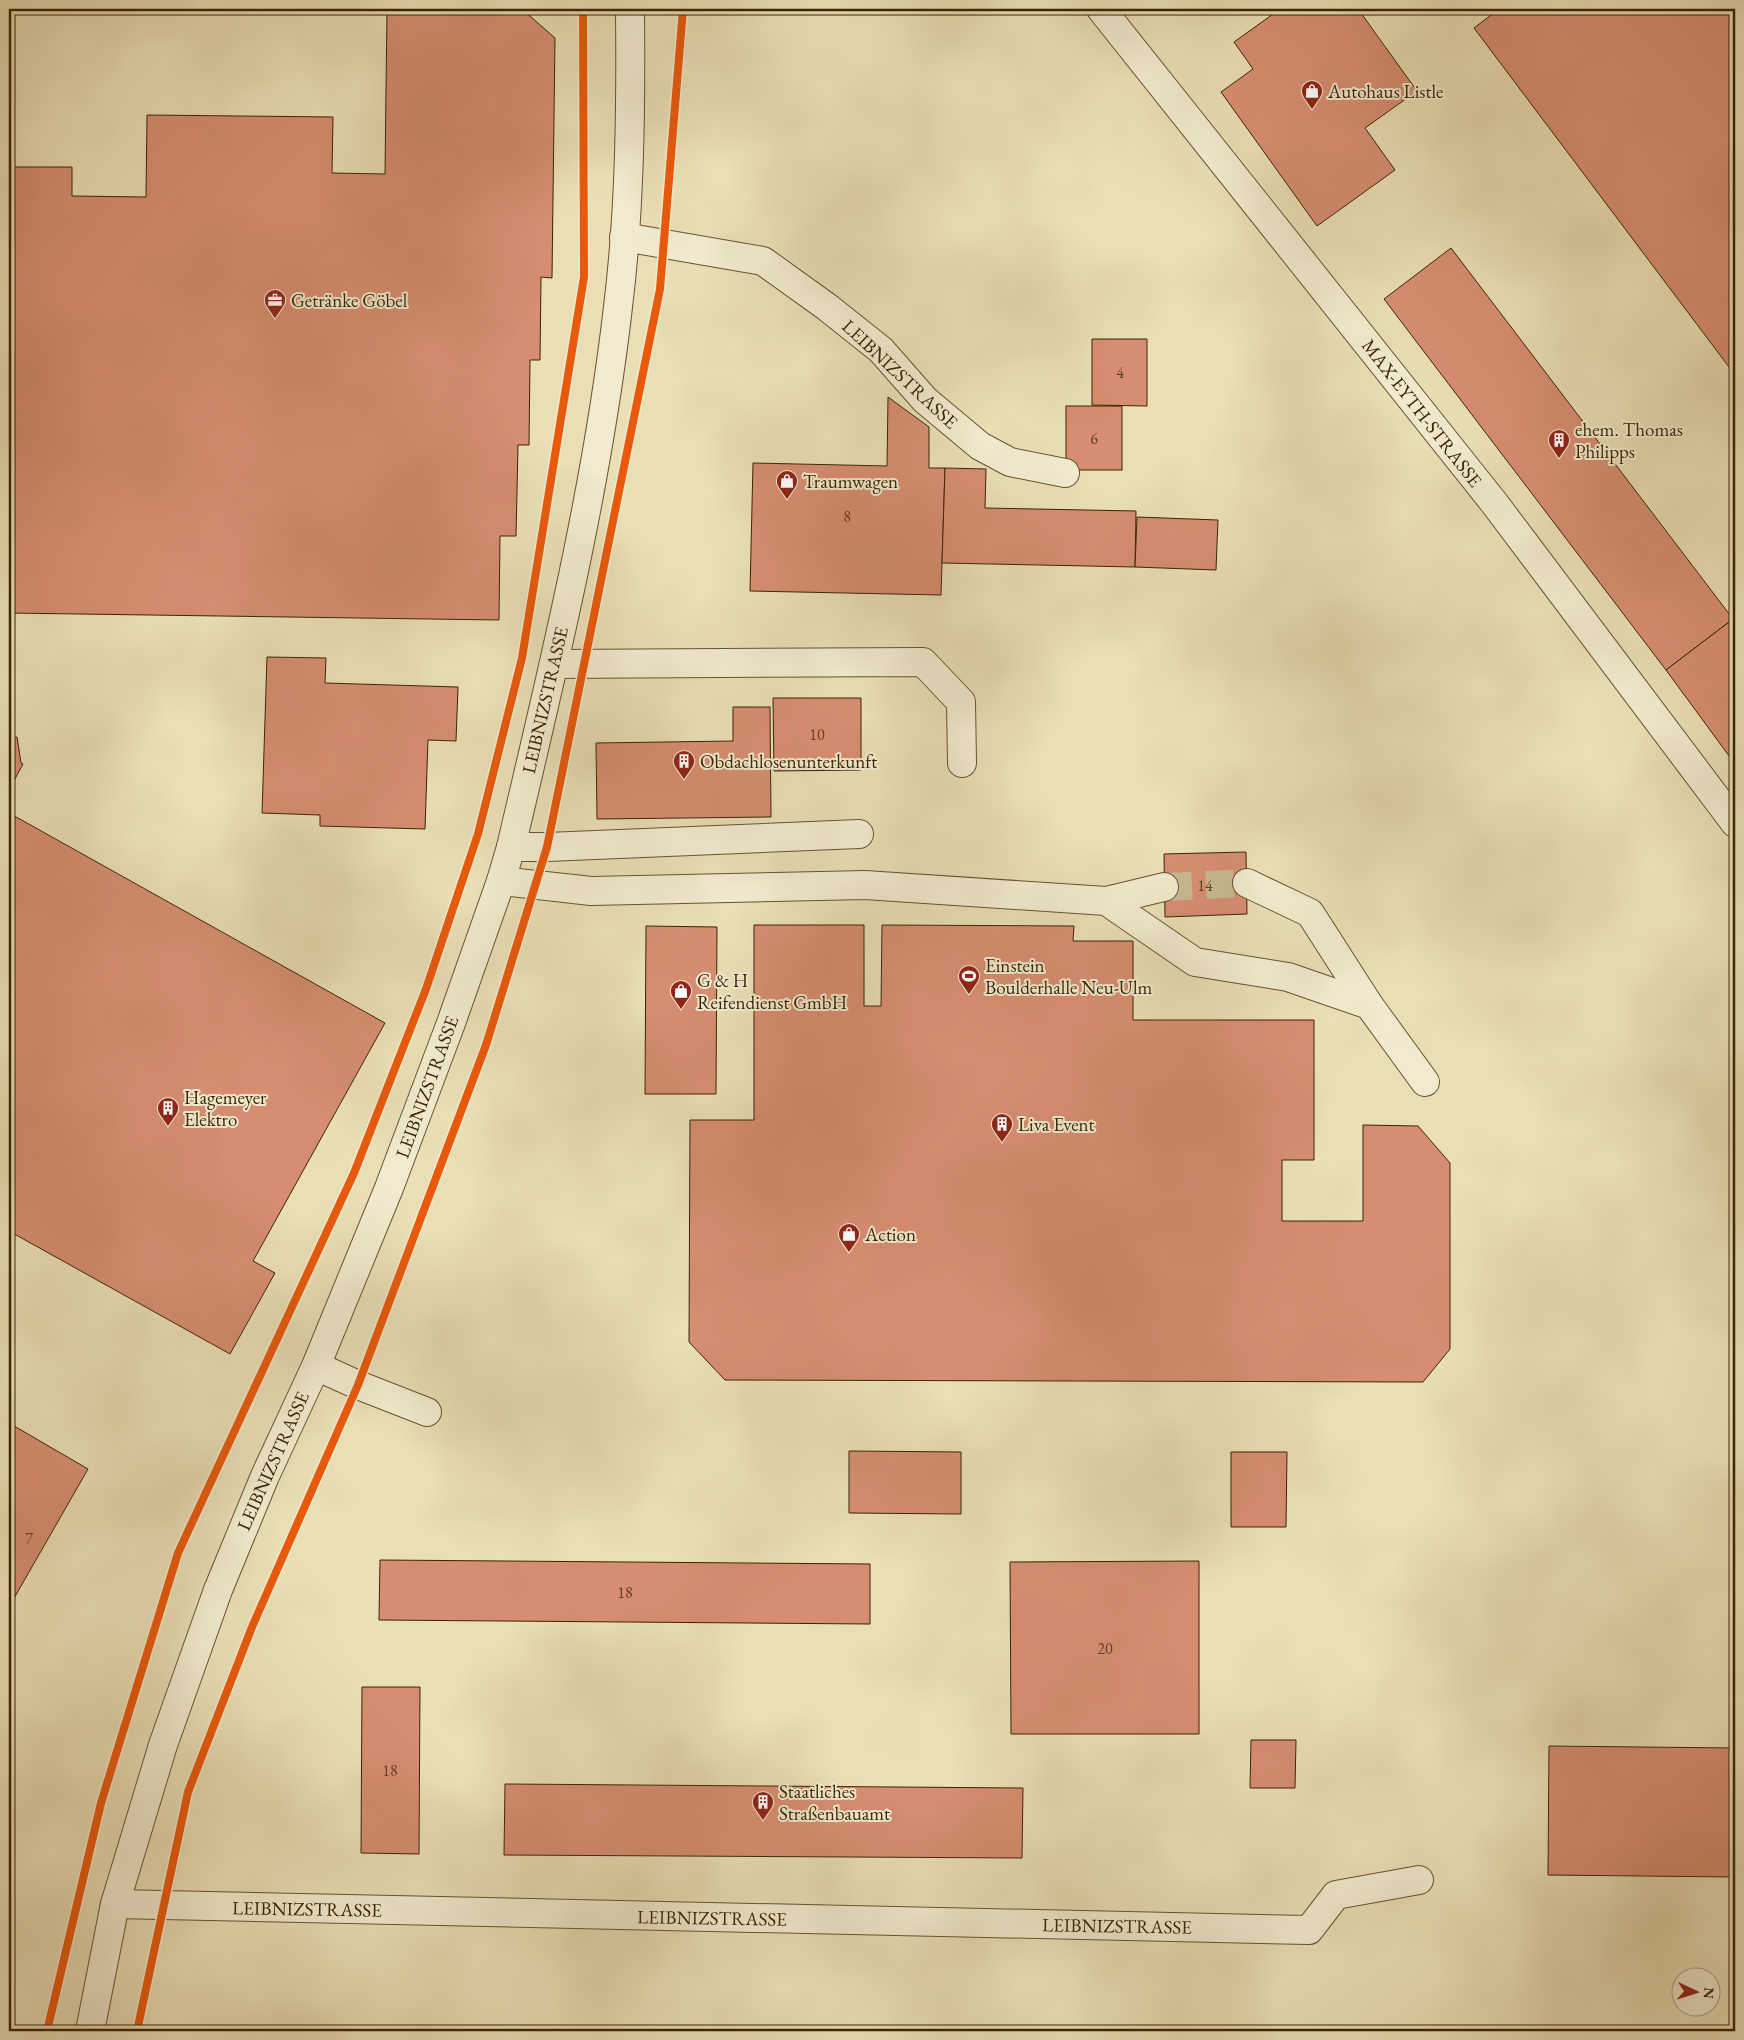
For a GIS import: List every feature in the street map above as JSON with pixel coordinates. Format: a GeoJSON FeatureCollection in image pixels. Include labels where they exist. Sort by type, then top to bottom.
{"type":"FeatureCollection","features":[{"type":"Feature","properties":{"kind":"street","name":"LEIBNIZSTRASSE"},"geometry":{"type":"LineString","coordinates":[[90,2031],[115,1904],[163,1745],[218,1590],[265,1476],[316,1366],[389,1188],[501,881],[511,847],[577,561],[601,430],[618,307],[624,236],[629,131],[630,9]]}},
{"type":"Feature","properties":{"kind":"street","name":"MAX-EYTH-STRASSE"},"geometry":{"type":"LineString","coordinates":[[1101,9],[1495,504],[1735,823]]}},
{"type":"Feature","properties":{"kind":"street","name":"LEIBNIZSTRASSE"},"geometry":{"type":"LineString","coordinates":[[624,236],[763,261],[827,307],[881,350],[925,400],[980,446],[1010,462],[1064,474]]}},
{"type":"Feature","properties":{"kind":"street"},"geometry":{"type":"LineString","coordinates":[[554,664],[923,662],[961,702],[962,763]]}},
{"type":"Feature","properties":{"kind":"street"},"geometry":{"type":"LineString","coordinates":[[511,847],[859,834]]}},
{"type":"Feature","properties":{"kind":"street"},"geometry":{"type":"LineString","coordinates":[[501,881],[591,891],[865,885],[1106,901],[1164,887]]}},
{"type":"Feature","properties":{"kind":"street"},"geometry":{"type":"LineString","coordinates":[[1246,884],[1310,913],[1369,1005],[1425,1082]]}},
{"type":"Feature","properties":{"kind":"street"},"geometry":{"type":"LineString","coordinates":[[1106,901],[1195,962],[1288,978],[1369,1005]]}},
{"type":"Feature","properties":{"kind":"street"},"geometry":{"type":"LineString","coordinates":[[316,1366],[427,1412]]}},
{"type":"Feature","properties":{"kind":"street","name":"LEIBNIZSTRASSE"},"geometry":{"type":"LineString","coordinates":[[115,1904],[1309,1930],[1336,1895],[1419,1880]]}},
{"type":"Feature","properties":{"kind":"building","name":"Getränke Göbel"},"geometry":{"type":"Polygon","coordinates":[[[387,9],[522,9],[555,38],[552,278],[541,277],[540,360],[530,360],[529,445],[518,445],[516,536],[500,536],[499,620],[9,613],[9,167],[72,167],[72,196],[146,197],[147,115],[333,117],[332,173],[385,174],[387,9]]]}},
{"type":"Feature","properties":{"kind":"building","name":"Autohaus Listle"},"geometry":{"type":"Polygon","coordinates":[[[1273,9],[1358,9],[1417,91],[1365,128],[1395,170],[1317,226],[1221,92],[1253,69],[1234,42],[1276,12],[1273,9]]]}},
{"type":"Feature","properties":{"kind":"building"},"geometry":{"type":"Polygon","coordinates":[[[1499,9],[1735,9],[1735,375],[1474,28],[1499,9]]]}},
{"type":"Feature","properties":{"kind":"building","name":"ehem. Thomas Philipps"},"geometry":{"type":"Polygon","coordinates":[[[1451,248],[1733,619],[1666,670],[1384,299],[1451,248]]]}},
{"type":"Feature","properties":{"kind":"building"},"geometry":{"type":"Polygon","coordinates":[[[1092,339],[1147,339],[1147,406],[1092,405],[1092,339]]]}},
{"type":"Feature","properties":{"kind":"building"},"geometry":{"type":"Polygon","coordinates":[[[888,397],[929,427],[929,468],[945,468],[941,595],[750,591],[753,463],[887,466],[888,397]]]}},
{"type":"Feature","properties":{"kind":"building"},"geometry":{"type":"Polygon","coordinates":[[[1066,406],[1122,406],[1122,470],[1066,470],[1066,406]]]}},
{"type":"Feature","properties":{"kind":"building"},"geometry":{"type":"Polygon","coordinates":[[[945,468],[986,469],[985,508],[1136,511],[1135,567],[942,563],[945,468]]]}},
{"type":"Feature","properties":{"kind":"building"},"geometry":{"type":"Polygon","coordinates":[[[1137,517],[1218,520],[1216,570],[1135,567],[1137,517]]]}},
{"type":"Feature","properties":{"kind":"building"},"geometry":{"type":"Polygon","coordinates":[[[1733,619],[1735,623],[1735,764],[1666,670],[1733,619]]]}},
{"type":"Feature","properties":{"kind":"building"},"geometry":{"type":"Polygon","coordinates":[[[267,657],[326,658],[325,683],[458,687],[456,741],[428,740],[425,829],[320,826],[320,815],[262,813],[267,657]]]}},
{"type":"Feature","properties":{"kind":"building"},"geometry":{"type":"Polygon","coordinates":[[[773,698],[861,698],[861,770],[774,771],[773,698]]]}},
{"type":"Feature","properties":{"kind":"building","name":"Obdachlosenunterkunft"},"geometry":{"type":"Polygon","coordinates":[[[733,707],[770,707],[771,817],[597,819],[596,743],[733,741],[733,707]]]}},
{"type":"Feature","properties":{"kind":"building"},"geometry":{"type":"Polygon","coordinates":[[[17,737],[21,763],[23,764],[9,790],[9,738],[17,737]]]}},
{"type":"Feature","properties":{"kind":"building","name":"Hagemeyer Elektro"},"geometry":{"type":"Polygon","coordinates":[[[9,813],[385,1023],[253,1261],[275,1273],[230,1354],[9,1231],[9,813]]]}},
{"type":"Feature","properties":{"kind":"building"},"geometry":{"type":"Polygon","coordinates":[[[1246,852],[1247,914],[1165,917],[1164,854],[1246,852]]]}},
{"type":"Feature","properties":{"kind":"building","name":"Liva Event"},"geometry":{"type":"Polygon","coordinates":[[[754,925],[864,925],[864,1006],[881,1006],[882,925],[1074,926],[1073,941],[1133,941],[1133,1020],[1314,1020],[1314,1160],[1282,1160],[1282,1221],[1363,1221],[1363,1125],[1418,1126],[1450,1163],[1450,1349],[1423,1382],[725,1380],[689,1342],[690,1120],[754,1120],[754,925]]]}},
{"type":"Feature","properties":{"kind":"building","name":"G & H Reifendienst GmbH"},"geometry":{"type":"Polygon","coordinates":[[[646,926],[717,927],[716,1094],[645,1094],[646,926]]]}},
{"type":"Feature","properties":{"kind":"building"},"geometry":{"type":"Polygon","coordinates":[[[9,1423],[88,1469],[9,1607],[9,1423]]]}},
{"type":"Feature","properties":{"kind":"building"},"geometry":{"type":"Polygon","coordinates":[[[849,1451],[961,1452],[961,1514],[849,1513],[849,1451]]]}},
{"type":"Feature","properties":{"kind":"building"},"geometry":{"type":"Polygon","coordinates":[[[1231,1452],[1287,1452],[1286,1527],[1231,1527],[1231,1452]]]}},
{"type":"Feature","properties":{"kind":"building"},"geometry":{"type":"Polygon","coordinates":[[[380,1560],[870,1564],[870,1624],[379,1620],[380,1560]]]}},
{"type":"Feature","properties":{"kind":"building"},"geometry":{"type":"Polygon","coordinates":[[[1199,1561],[1199,1734],[1011,1734],[1010,1562],[1199,1561]]]}},
{"type":"Feature","properties":{"kind":"building"},"geometry":{"type":"Polygon","coordinates":[[[362,1687],[420,1687],[419,1854],[361,1853],[362,1687]]]}},
{"type":"Feature","properties":{"kind":"building"},"geometry":{"type":"Polygon","coordinates":[[[1251,1740],[1296,1740],[1295,1788],[1250,1788],[1251,1740]]]}},
{"type":"Feature","properties":{"kind":"building"},"geometry":{"type":"Polygon","coordinates":[[[1549,1746],[1735,1748],[1735,1877],[1548,1875],[1549,1746]]]}},
{"type":"Feature","properties":{"kind":"building","name":"Staatliches Straßenbauamt"},"geometry":{"type":"Polygon","coordinates":[[[505,1784],[1023,1788],[1022,1858],[504,1855],[505,1784]]]}},
{"type":"Feature","properties":{"kind":"tunnel"},"geometry":{"type":"LineString","coordinates":[[1164,887],[1247,883]]}},
{"type":"Feature","properties":{"kind":"cycle path"},"geometry":{"type":"LineString","coordinates":[[47,2031],[101,1803],[178,1553],[354,1173],[426,989],[478,834],[522,658],[584,277],[583,9]]}},
{"type":"Feature","properties":{"kind":"cycle path"},"geometry":{"type":"LineString","coordinates":[[137,2031],[188,1792],[252,1627],[358,1385],[486,1045],[547,847],[660,289],[683,9]]}},
{"type":"Feature","properties":{"kind":"place","name":"Autohaus Listle"},"geometry":{"type":"Point","coordinates":[1312,110]}},
{"type":"Feature","properties":{"kind":"place","name":"Getränke Göbel"},"geometry":{"type":"Point","coordinates":[275,319]}},
{"type":"Feature","properties":{"kind":"place","name":"ehem. Thomas Philipps"},"geometry":{"type":"Point","coordinates":[1559,459]}},
{"type":"Feature","properties":{"kind":"place","name":"Traumwagen"},"geometry":{"type":"Point","coordinates":[787,500]}},
{"type":"Feature","properties":{"kind":"place","name":"Obdachlosenunterkunft"},"geometry":{"type":"Point","coordinates":[684,780]}},
{"type":"Feature","properties":{"kind":"place","name":"Einstein Boulderhalle Neu-Ulm"},"geometry":{"type":"Point","coordinates":[969,995]}},
{"type":"Feature","properties":{"kind":"place","name":"G & H Reifendienst GmbH"},"geometry":{"type":"Point","coordinates":[681,1010]}},
{"type":"Feature","properties":{"kind":"place","name":"Hagemeyer Elektro"},"geometry":{"type":"Point","coordinates":[168,1127]}},
{"type":"Feature","properties":{"kind":"place","name":"Liva Event"},"geometry":{"type":"Point","coordinates":[1002,1143]}},
{"type":"Feature","properties":{"kind":"place","name":"Action"},"geometry":{"type":"Point","coordinates":[849,1253]}},
{"type":"Feature","properties":{"kind":"place","name":"Staatliches Straßenbauamt"},"geometry":{"type":"Point","coordinates":[763,1821]}}]}
